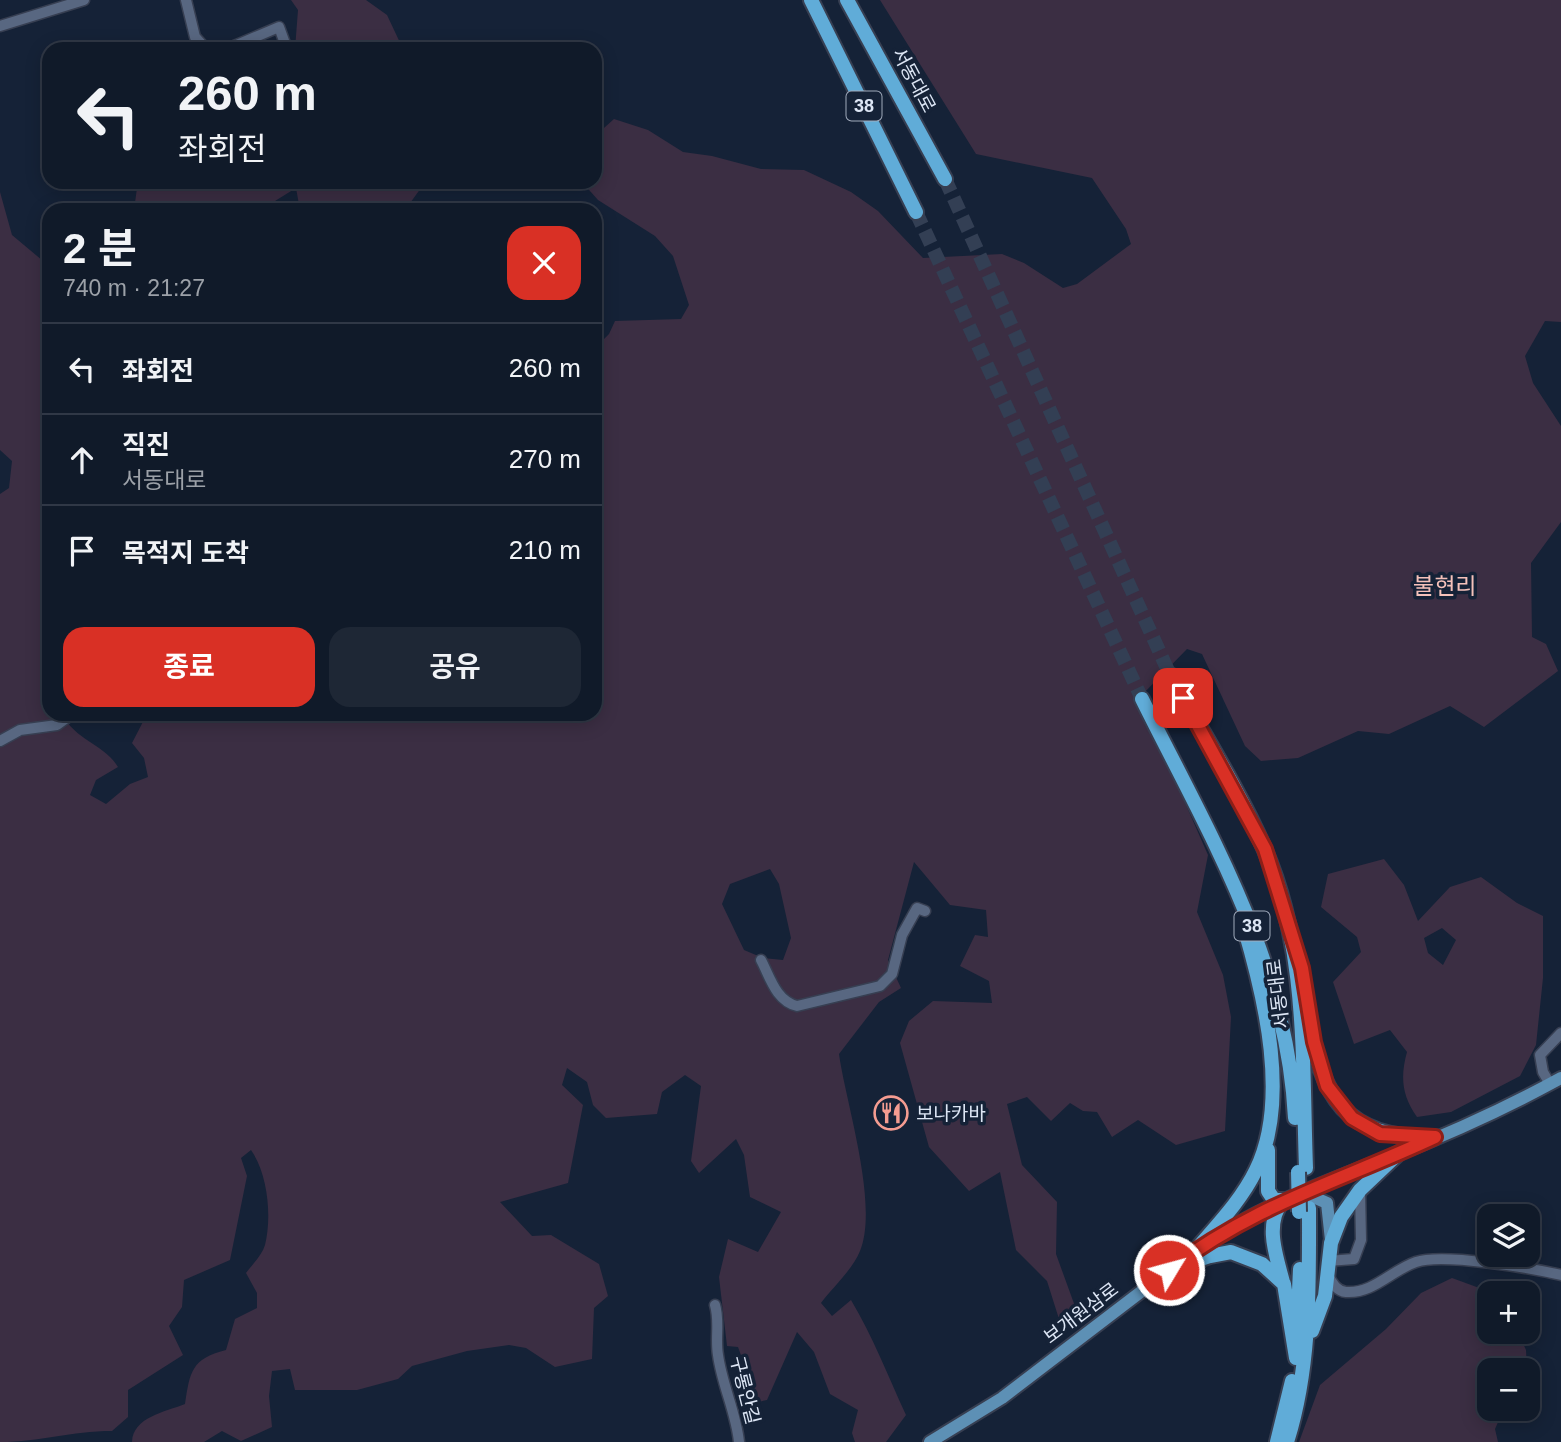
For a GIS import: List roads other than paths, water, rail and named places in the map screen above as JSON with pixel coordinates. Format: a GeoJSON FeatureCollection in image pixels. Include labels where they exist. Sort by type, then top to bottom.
{"type":"FeatureCollection","features":[{"type":"Feature","properties":{"kind":"highway","name":"38"},"geometry":{"type":"LineString","coordinates":[[811,0],[916,212]]}},
{"type":"Feature","properties":{"kind":"highway","name":"서동대로"},"geometry":{"type":"LineString","coordinates":[[847,0],[945,179]]}},
{"type":"Feature","properties":{"kind":"highway","name":"서동대로"},"geometry":{"type":"LineString","coordinates":[[1170,675],[1265,849],[1286,915],[1302,1026],[1302,1170]]}},
{"type":"Feature","properties":{"kind":"highway","name":"서동대로"},"geometry":{"type":"LineString","coordinates":[[1143,699],[1228,872],[1271,974],[1285,1027],[1302,1170]]}},
{"type":"Feature","properties":{"kind":"highway"},"geometry":{"type":"LineString","coordinates":[[1228,872],[1247,937],[1271,1058],[1268,1191],[1275,1200],[1283,1200]]}},
{"type":"Feature","properties":{"kind":"highway"},"geometry":{"type":"LineString","coordinates":[[1286,915],[1302,968],[1319,1065],[1339,1104],[1352,1118],[1380,1134],[1435,1137]]}},
{"type":"Feature","properties":{"kind":"highway"},"geometry":{"type":"LineString","coordinates":[[1194,1252],[1241,1196],[1268,1141]]}},
{"type":"Feature","properties":{"kind":"highway"},"geometry":{"type":"LineString","coordinates":[[1301,1352],[1325,1296],[1331,1243],[1341,1217],[1360,1191],[1399,1153]]}},
{"type":"Feature","properties":{"kind":"highway","name":"38"},"geometry":{"type":"LineString","coordinates":[[1287,1442],[1298,1399],[1301,1352],[1304,1210],[1302,1170]]}},
{"type":"Feature","properties":{"kind":"highway"},"geometry":{"type":"LineString","coordinates":[[1283,1200],[1275,1213],[1273,1234],[1301,1352]]}},
{"type":"Feature","properties":{"kind":"highway"},"geometry":{"type":"LineString","coordinates":[[1169,1270],[1231,1252],[1262,1264],[1284,1284]]}},
{"type":"Feature","properties":{"kind":"highway","name":"38"},"geometry":{"type":"LineString","coordinates":[[1277,1442],[1301,1352]]}},
{"type":"Feature","properties":{"kind":"main road","name":"보개원삼로"},"geometry":{"type":"LineString","coordinates":[[930,1442],[1002,1398],[1169,1270],[1239,1222],[1283,1200],[1435,1137],[1555,1081]]}},
{"type":"Feature","properties":{"kind":"main road"},"geometry":{"type":"LineString","coordinates":[[1302,1192],[1327,1203],[1331,1243]]}},
{"type":"Feature","properties":{"kind":"street"},"geometry":{"type":"LineString","coordinates":[[0,26],[84,0]]}},
{"type":"Feature","properties":{"kind":"street"},"geometry":{"type":"LineString","coordinates":[[186,0],[195,37],[200,42]]}},
{"type":"Feature","properties":{"kind":"street"},"geometry":{"type":"LineString","coordinates":[[244,42],[279,27],[284,42]]}},
{"type":"Feature","properties":{"kind":"street"},"geometry":{"type":"LineString","coordinates":[[0,741],[20,730],[57,725],[62,721]]}},
{"type":"Feature","properties":{"kind":"street"},"geometry":{"type":"LineString","coordinates":[[761,960],[777,992],[788,1004],[797,1006],[868,990],[880,986],[892,974],[902,934],[917,908],[925,911]]}},
{"type":"Feature","properties":{"kind":"street"},"geometry":{"type":"LineString","coordinates":[[1555,1081],[1543,1072],[1540,1055],[1561,1033]]}},
{"type":"Feature","properties":{"kind":"street"},"geometry":{"type":"LineString","coordinates":[[1360,1191],[1361,1240],[1354,1258],[1327,1267],[1336,1288],[1347,1292],[1373,1286],[1409,1265],[1425,1260],[1510,1266],[1561,1275]]}},
{"type":"Feature","properties":{"kind":"street","name":"구롱안길"},"geometry":{"type":"LineString","coordinates":[[715,1305],[719,1326],[717,1351],[735,1411],[740,1442]]}},
{"type":"Feature","properties":{"kind":"tunnel"},"geometry":{"type":"LineString","coordinates":[[945,179],[1170,675]]}},
{"type":"Feature","properties":{"kind":"tunnel"},"geometry":{"type":"LineString","coordinates":[[916,212],[1142,699]]}},
{"type":"Feature","properties":{"kind":"place","name":"보나카바"},"geometry":{"type":"Point","coordinates":[891,1113]}},
{"type":"Feature","properties":{"kind":"district","name":"불현리"},"geometry":{"type":"Point","coordinates":[1445,586]}}]}
